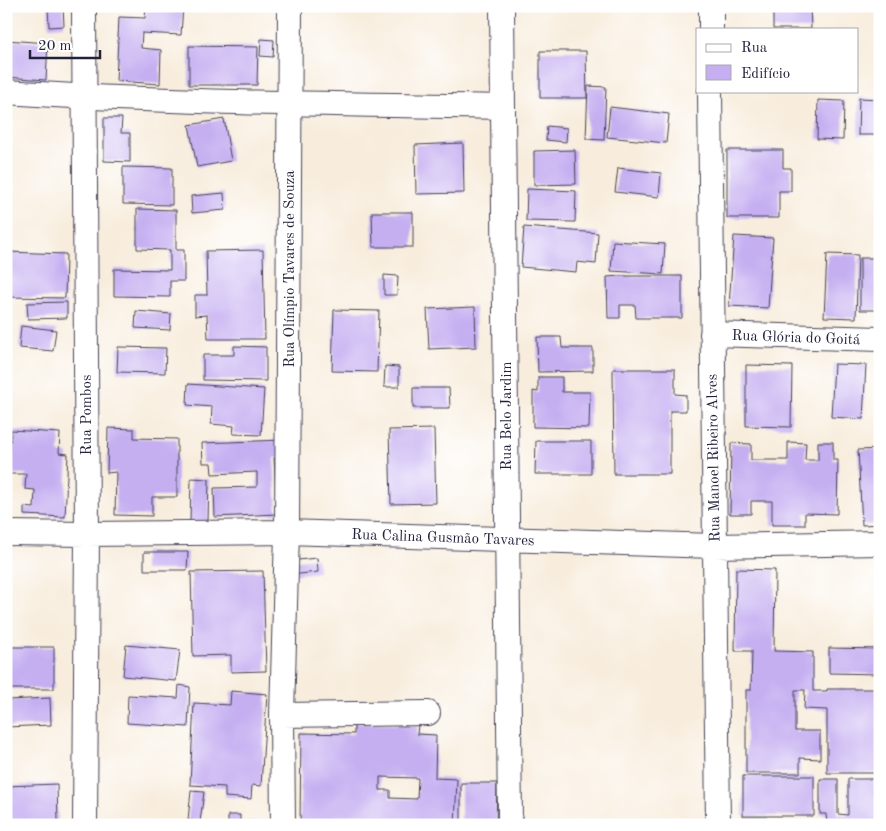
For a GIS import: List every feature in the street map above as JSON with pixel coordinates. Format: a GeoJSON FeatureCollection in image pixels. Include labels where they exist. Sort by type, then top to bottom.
{"type":"FeatureCollection","features":[{"type":"Feature","properties":{"kind":"street","name":"Rua Pombos"},"geometry":{"type":"LineString","coordinates":[[84,6],[87,534],[85,825]]}},
{"type":"Feature","properties":{"kind":"street","name":"Rua Olímpio Tavares de Souza"},"geometry":{"type":"LineString","coordinates":[[283,825],[282,715],[287,532],[291,103],[290,6]]}},
{"type":"Feature","properties":{"kind":"street","name":"Rua Belo Jardim"},"geometry":{"type":"LineString","coordinates":[[502,6],[510,825]]}},
{"type":"Feature","properties":{"kind":"street"},"geometry":{"type":"LineString","coordinates":[[711,6],[711,28]]}},
{"type":"Feature","properties":{"kind":"street"},"geometry":{"type":"LineString","coordinates":[[6,92],[85,97],[503,107]]}},
{"type":"Feature","properties":{"kind":"street","name":"Rua Manoel Ribeiro Alves"},"geometry":{"type":"LineString","coordinates":[[710,92],[718,825]]}},
{"type":"Feature","properties":{"kind":"street","name":"Rua Glória do Goitá"},"geometry":{"type":"LineString","coordinates":[[712,334],[880,339]]}},
{"type":"Feature","properties":{"kind":"street","name":"Rua Calina Gusmão Tavares"},"geometry":{"type":"LineString","coordinates":[[6,533],[287,532],[714,546],[880,543]]}},
{"type":"Feature","properties":{"kind":"street"},"geometry":{"type":"LineString","coordinates":[[282,715],[428,713]]}},
{"type":"Feature","properties":{"kind":"building"},"geometry":{"type":"Polygon","coordinates":[[[48,6],[63,6],[64,26],[49,27],[48,6]]]}},
{"type":"Feature","properties":{"kind":"building"},"geometry":{"type":"Polygon","coordinates":[[[146,6],[183,6],[181,35],[142,33],[141,48],[161,50],[160,84],[116,81],[119,17],[145,18],[146,6]]]}},
{"type":"Feature","properties":{"kind":"building"},"geometry":{"type":"Polygon","coordinates":[[[773,6],[810,6],[811,28],[773,28],[773,6]]]}},
{"type":"Feature","properties":{"kind":"building"},"geometry":{"type":"Polygon","coordinates":[[[261,39],[274,40],[273,57],[260,56],[261,39]]]}},
{"type":"Feature","properties":{"kind":"building"},"geometry":{"type":"Polygon","coordinates":[[[6,40],[48,43],[46,80],[6,77],[6,40]]]}},
{"type":"Feature","properties":{"kind":"building"},"geometry":{"type":"Polygon","coordinates":[[[189,46],[258,47],[257,85],[189,85],[189,46]]]}},
{"type":"Feature","properties":{"kind":"building"},"geometry":{"type":"Polygon","coordinates":[[[540,51],[586,51],[587,98],[540,98],[540,51]]]}},
{"type":"Feature","properties":{"kind":"building"},"geometry":{"type":"Polygon","coordinates":[[[588,86],[606,87],[604,140],[586,139],[588,86]]]}},
{"type":"Feature","properties":{"kind":"building"},"geometry":{"type":"Polygon","coordinates":[[[859,98],[880,99],[880,135],[858,135],[859,98]]]}},
{"type":"Feature","properties":{"kind":"building"},"geometry":{"type":"Polygon","coordinates":[[[818,100],[844,101],[843,140],[817,139],[818,100]]]}},
{"type":"Feature","properties":{"kind":"building"},"geometry":{"type":"Polygon","coordinates":[[[610,107],[669,114],[666,143],[607,137],[610,107]]]}},
{"type":"Feature","properties":{"kind":"building"},"geometry":{"type":"Polygon","coordinates":[[[104,118],[122,118],[121,133],[130,133],[130,162],[104,161],[104,118]]]}},
{"type":"Feature","properties":{"kind":"building"},"geometry":{"type":"Polygon","coordinates":[[[224,119],[231,161],[197,167],[189,125],[224,119]]]}},
{"type":"Feature","properties":{"kind":"building"},"geometry":{"type":"Polygon","coordinates":[[[547,126],[567,128],[566,142],[546,140],[547,126]]]}},
{"type":"Feature","properties":{"kind":"building"},"geometry":{"type":"Polygon","coordinates":[[[463,143],[464,193],[416,194],[415,145],[463,143]]]}},
{"type":"Feature","properties":{"kind":"building"},"geometry":{"type":"Polygon","coordinates":[[[575,150],[576,184],[534,185],[534,151],[575,150]]]}},
{"type":"Feature","properties":{"kind":"building"},"geometry":{"type":"Polygon","coordinates":[[[727,150],[783,150],[783,168],[791,168],[791,191],[779,191],[779,218],[727,218],[727,150]]]}},
{"type":"Feature","properties":{"kind":"building"},"geometry":{"type":"Polygon","coordinates":[[[123,167],[172,168],[172,205],[123,204],[123,167]]]}},
{"type":"Feature","properties":{"kind":"building"},"geometry":{"type":"Polygon","coordinates":[[[618,168],[661,173],[659,197],[615,192],[618,168]]]}},
{"type":"Feature","properties":{"kind":"building"},"geometry":{"type":"Polygon","coordinates":[[[527,189],[576,191],[575,222],[526,221],[527,189]]]}},
{"type":"Feature","properties":{"kind":"building"},"geometry":{"type":"Polygon","coordinates":[[[224,193],[225,210],[192,213],[191,196],[224,193]]]}},
{"type":"Feature","properties":{"kind":"building"},"geometry":{"type":"Polygon","coordinates":[[[137,209],[176,210],[176,250],[184,250],[184,281],[170,281],[170,297],[114,296],[114,269],[170,270],[170,250],[137,249],[137,209]]]}},
{"type":"Feature","properties":{"kind":"building"},"geometry":{"type":"Polygon","coordinates":[[[372,212],[413,212],[413,247],[373,247],[372,212]]]}},
{"type":"Feature","properties":{"kind":"building"},"geometry":{"type":"Polygon","coordinates":[[[524,227],[598,233],[596,264],[577,262],[576,272],[521,267],[524,227]]]}},
{"type":"Feature","properties":{"kind":"building"},"geometry":{"type":"Polygon","coordinates":[[[734,236],[773,238],[768,308],[729,306],[734,236]]]}},
{"type":"Feature","properties":{"kind":"building"},"geometry":{"type":"Polygon","coordinates":[[[613,241],[665,244],[663,274],[611,271],[613,241]]]}},
{"type":"Feature","properties":{"kind":"building"},"geometry":{"type":"Polygon","coordinates":[[[263,250],[265,339],[208,339],[207,315],[195,316],[195,295],[207,295],[206,251],[263,250]]]}},
{"type":"Feature","properties":{"kind":"building"},"geometry":{"type":"Polygon","coordinates":[[[6,252],[66,254],[65,298],[6,297],[6,252]]]}},
{"type":"Feature","properties":{"kind":"building"},"geometry":{"type":"Polygon","coordinates":[[[827,254],[858,255],[856,318],[824,317],[827,254]]]}},
{"type":"Feature","properties":{"kind":"building"},"geometry":{"type":"Polygon","coordinates":[[[860,258],[880,258],[880,310],[860,310],[860,258]]]}},
{"type":"Feature","properties":{"kind":"building"},"geometry":{"type":"Polygon","coordinates":[[[384,275],[398,276],[397,295],[384,295],[384,275]]]}},
{"type":"Feature","properties":{"kind":"building"},"geometry":{"type":"Polygon","coordinates":[[[682,276],[682,318],[636,318],[635,305],[620,305],[620,318],[608,318],[607,277],[682,276]]]}},
{"type":"Feature","properties":{"kind":"building"},"geometry":{"type":"Polygon","coordinates":[[[67,302],[67,318],[28,319],[27,303],[67,302]]]}},
{"type":"Feature","properties":{"kind":"building"},"geometry":{"type":"Polygon","coordinates":[[[475,307],[476,347],[429,349],[427,309],[475,307]]]}},
{"type":"Feature","properties":{"kind":"building"},"geometry":{"type":"Polygon","coordinates":[[[334,310],[379,311],[377,372],[332,371],[334,310]]]}},
{"type":"Feature","properties":{"kind":"building"},"geometry":{"type":"Polygon","coordinates":[[[136,311],[171,314],[170,330],[135,328],[136,311]]]}},
{"type":"Feature","properties":{"kind":"building"},"geometry":{"type":"Polygon","coordinates":[[[21,326],[56,330],[53,351],[19,348],[21,326]]]}},
{"type":"Feature","properties":{"kind":"building"},"geometry":{"type":"Polygon","coordinates":[[[537,337],[561,337],[562,348],[593,348],[593,371],[538,372],[537,337]]]}},
{"type":"Feature","properties":{"kind":"building"},"geometry":{"type":"Polygon","coordinates":[[[234,346],[266,347],[266,381],[203,380],[203,355],[234,355],[234,346]]]}},
{"type":"Feature","properties":{"kind":"building"},"geometry":{"type":"Polygon","coordinates":[[[118,347],[166,348],[165,373],[117,372],[118,347]]]}},
{"type":"Feature","properties":{"kind":"building"},"geometry":{"type":"Polygon","coordinates":[[[834,364],[866,365],[863,419],[831,417],[834,364]]]}},
{"type":"Feature","properties":{"kind":"building"},"geometry":{"type":"Polygon","coordinates":[[[746,365],[792,366],[791,427],[746,426],[746,365]]]}},
{"type":"Feature","properties":{"kind":"building"},"geometry":{"type":"Polygon","coordinates":[[[385,366],[399,367],[399,387],[384,387],[385,366]]]}},
{"type":"Feature","properties":{"kind":"building"},"geometry":{"type":"Polygon","coordinates":[[[613,369],[675,369],[675,394],[686,395],[686,411],[670,411],[670,474],[614,474],[613,369]]]}},
{"type":"Feature","properties":{"kind":"building"},"geometry":{"type":"Polygon","coordinates":[[[538,377],[562,377],[562,392],[590,392],[589,428],[533,427],[533,391],[538,392],[538,377]]]}},
{"type":"Feature","properties":{"kind":"building"},"geometry":{"type":"Polygon","coordinates":[[[188,384],[264,389],[261,435],[233,434],[234,426],[211,424],[212,407],[187,405],[188,384]]]}},
{"type":"Feature","properties":{"kind":"building"},"geometry":{"type":"Polygon","coordinates":[[[413,388],[449,388],[450,408],[413,408],[413,388]]]}},
{"type":"Feature","properties":{"kind":"building"},"geometry":{"type":"Polygon","coordinates":[[[108,428],[134,429],[134,438],[177,439],[177,497],[152,497],[152,516],[115,515],[116,472],[107,473],[108,428]]]}},
{"type":"Feature","properties":{"kind":"building"},"geometry":{"type":"Polygon","coordinates":[[[434,429],[436,503],[391,504],[389,430],[434,429]]]}},
{"type":"Feature","properties":{"kind":"building"},"geometry":{"type":"Polygon","coordinates":[[[11,430],[60,433],[59,453],[68,454],[65,517],[24,515],[24,507],[34,508],[35,490],[25,489],[26,474],[9,474],[11,430]]]}},
{"type":"Feature","properties":{"kind":"building"},"geometry":{"type":"Polygon","coordinates":[[[283,440],[284,458],[274,458],[277,514],[215,517],[214,488],[257,487],[257,472],[212,474],[211,463],[203,463],[202,443],[283,440]]]}},
{"type":"Feature","properties":{"kind":"building"},"geometry":{"type":"Polygon","coordinates":[[[536,441],[591,441],[591,474],[535,474],[536,441]]]}},
{"type":"Feature","properties":{"kind":"building"},"geometry":{"type":"Polygon","coordinates":[[[788,442],[806,443],[805,460],[818,460],[818,442],[833,442],[833,460],[838,460],[837,514],[805,513],[805,525],[772,525],[772,501],[751,501],[751,514],[730,514],[731,443],[751,444],[751,460],[788,460],[788,442]]]}},
{"type":"Feature","properties":{"kind":"building"},"geometry":{"type":"Polygon","coordinates":[[[880,449],[880,524],[862,525],[858,450],[880,449]]]}},
{"type":"Feature","properties":{"kind":"building"},"geometry":{"type":"Polygon","coordinates":[[[191,478],[209,479],[208,522],[190,522],[191,478]]]}},
{"type":"Feature","properties":{"kind":"building"},"geometry":{"type":"Polygon","coordinates":[[[144,552],[188,552],[187,570],[144,570],[144,552]]]}},
{"type":"Feature","properties":{"kind":"building"},"geometry":{"type":"Polygon","coordinates":[[[317,558],[318,572],[290,575],[289,561],[317,558]]]}},
{"type":"Feature","properties":{"kind":"building"},"geometry":{"type":"Polygon","coordinates":[[[736,569],[775,570],[774,651],[813,652],[813,691],[827,691],[827,689],[880,689],[880,773],[827,773],[827,710],[804,709],[805,690],[795,690],[795,731],[820,731],[820,759],[800,758],[800,773],[746,773],[746,690],[751,690],[752,651],[735,651],[736,569]]]}},
{"type":"Feature","properties":{"kind":"building"},"geometry":{"type":"Polygon","coordinates":[[[263,571],[266,671],[231,672],[231,655],[193,656],[191,572],[263,571]]]}},
{"type":"Feature","properties":{"kind":"building"},"geometry":{"type":"Polygon","coordinates":[[[126,645],[180,650],[176,681],[123,676],[126,645]]]}},
{"type":"Feature","properties":{"kind":"building"},"geometry":{"type":"Polygon","coordinates":[[[6,647],[54,647],[54,689],[6,689],[6,647]]]}},
{"type":"Feature","properties":{"kind":"building"},"geometry":{"type":"Polygon","coordinates":[[[829,648],[880,649],[880,674],[829,673],[829,648]]]}},
{"type":"Feature","properties":{"kind":"building"},"geometry":{"type":"Polygon","coordinates":[[[179,685],[190,687],[188,727],[127,723],[128,695],[178,698],[179,685]]]}},
{"type":"Feature","properties":{"kind":"building"},"geometry":{"type":"Polygon","coordinates":[[[231,691],[267,694],[261,786],[252,785],[251,799],[225,797],[225,787],[190,785],[194,703],[230,705],[231,691]]]}},
{"type":"Feature","properties":{"kind":"building"},"geometry":{"type":"Polygon","coordinates":[[[50,698],[51,725],[6,727],[6,700],[50,698]]]}},
{"type":"Feature","properties":{"kind":"building"},"geometry":{"type":"Polygon","coordinates":[[[354,723],[418,725],[417,734],[436,735],[435,778],[457,779],[455,825],[300,825],[301,733],[354,734],[354,723]],[[380,777],[380,790],[390,790],[390,798],[417,799],[418,778],[380,777]]]}},
{"type":"Feature","properties":{"kind":"building"},"geometry":{"type":"Polygon","coordinates":[[[743,776],[814,776],[814,816],[743,816],[743,776]]]}},
{"type":"Feature","properties":{"kind":"building"},"geometry":{"type":"Polygon","coordinates":[[[820,779],[838,779],[838,814],[848,815],[848,779],[880,779],[880,825],[827,825],[826,814],[820,814],[820,779]]]}},
{"type":"Feature","properties":{"kind":"building"},"geometry":{"type":"Polygon","coordinates":[[[461,783],[497,783],[496,825],[461,825],[461,783]]]}},
{"type":"Feature","properties":{"kind":"building"},"geometry":{"type":"Polygon","coordinates":[[[57,784],[58,822],[6,825],[6,786],[57,784]]]}},
{"type":"Feature","properties":{"kind":"building"},"geometry":{"type":"Polygon","coordinates":[[[191,791],[204,792],[200,822],[188,820],[191,791]]]}},
{"type":"Feature","properties":{"kind":"building"},"geometry":{"type":"Polygon","coordinates":[[[228,815],[240,815],[240,822],[264,822],[264,825],[228,825],[228,815]]]}}]}
